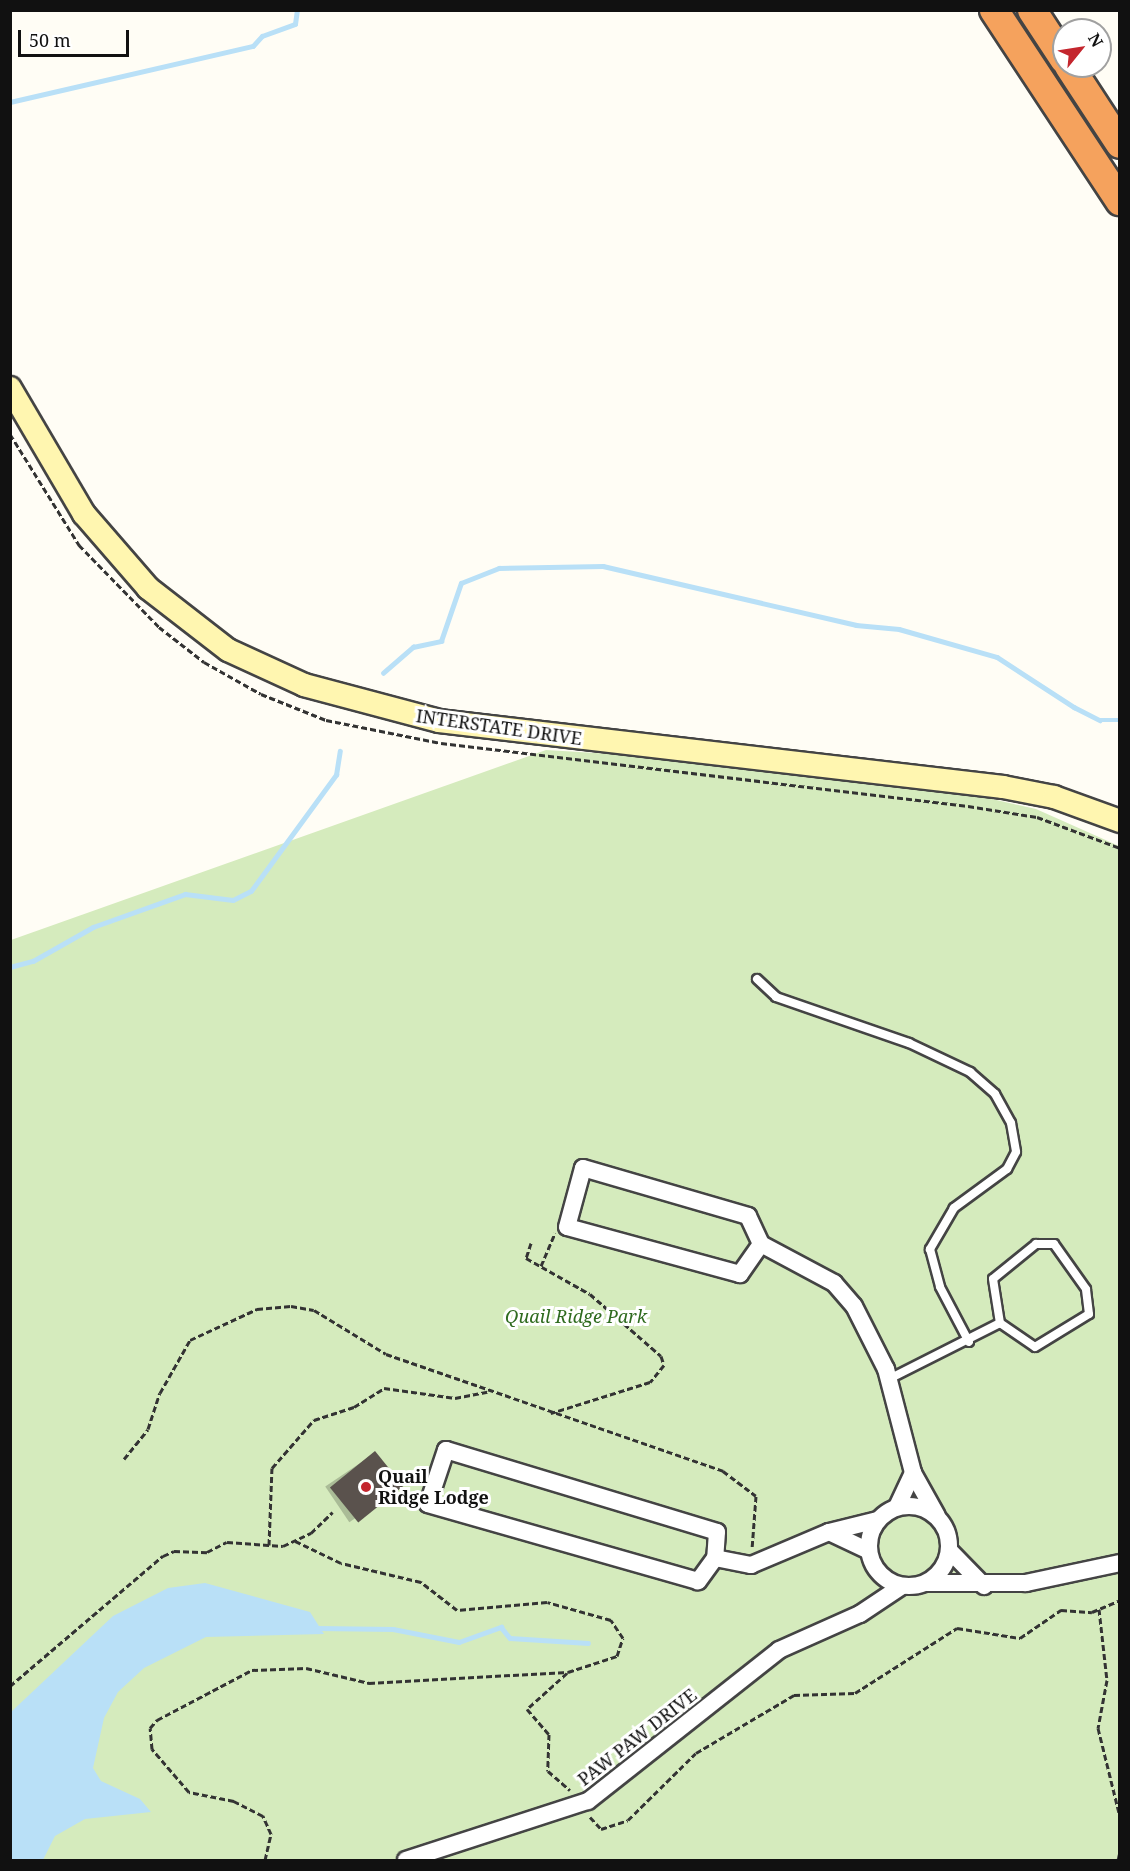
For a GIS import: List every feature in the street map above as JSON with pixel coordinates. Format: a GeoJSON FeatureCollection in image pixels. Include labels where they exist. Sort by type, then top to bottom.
{"type":"FeatureCollection","features":[{"type":"Feature","properties":{"kind":"highway"},"geometry":{"type":"LineString","coordinates":[[994,10],[1119,201]]}},
{"type":"Feature","properties":{"kind":"highway"},"geometry":{"type":"LineString","coordinates":[[1033,10],[1052,31]]}},
{"type":"Feature","properties":{"kind":"highway"},"geometry":{"type":"LineString","coordinates":[[1033,10],[1052,40]]}},
{"type":"Feature","properties":{"kind":"highway"},"geometry":{"type":"LineString","coordinates":[[1077,78],[1119,144]]}},
{"type":"Feature","properties":{"kind":"highway"},"geometry":{"type":"LineString","coordinates":[[1092,78],[1119,110]]}},
{"type":"Feature","properties":{"kind":"main road","name":"INTERSTATE DRIVE"},"geometry":{"type":"LineString","coordinates":[[10,388],[84,514],[121,560],[199,630],[277,675],[333,696],[439,721],[1003,787],[1063,800],[1119,821]]}},
{"type":"Feature","properties":{"kind":"street"},"geometry":{"type":"LineString","coordinates":[[761,1244],[740,1274],[567,1227],[583,1168],[748,1216],[761,1244],[834,1283],[870,1330],[889,1379],[913,1473],[937,1516],[950,1551],[984,1586]]}},
{"type":"Feature","properties":{"kind":"street"},"geometry":{"type":"LineString","coordinates":[[446,1450],[717,1532],[715,1558],[698,1581],[428,1504],[446,1450]]}},
{"type":"Feature","properties":{"kind":"street"},"geometry":{"type":"LineString","coordinates":[[715,1558],[751,1566],[829,1532],[877,1520],[897,1507],[913,1473]]}},
{"type":"Feature","properties":{"kind":"street"},"geometry":{"type":"LineString","coordinates":[[897,1507],[925,1508],[937,1516]]}},
{"type":"Feature","properties":{"kind":"street"},"geometry":{"type":"LineString","coordinates":[[869,1551],[877,1520]]}},
{"type":"Feature","properties":{"kind":"street"},"geometry":{"type":"LineString","coordinates":[[829,1532],[869,1551],[879,1572],[902,1586],[927,1582],[984,1586],[1119,1563]]}},
{"type":"Feature","properties":{"kind":"street"},"geometry":{"type":"LineString","coordinates":[[927,1582],[938,1575],[950,1551]]}},
{"type":"Feature","properties":{"kind":"street"},"geometry":{"type":"LineString","coordinates":[[872,1604],[879,1572]]}},
{"type":"Feature","properties":{"kind":"street","name":"PAW PAW DRIVE"},"geometry":{"type":"LineString","coordinates":[[406,1860],[467,1836],[579,1805],[780,1650],[872,1604],[902,1586]]}},
{"type":"Feature","properties":{"kind":"lane"},"geometry":{"type":"LineString","coordinates":[[757,979],[776,997],[822,1008],[909,1042],[970,1072],[995,1094],[1011,1123],[1016,1152],[1007,1169],[954,1208],[930,1249],[940,1287],[969,1342]]}},
{"type":"Feature","properties":{"kind":"lane"},"geometry":{"type":"LineString","coordinates":[[1036,1244],[1053,1244],[1086,1289],[1089,1314],[1035,1347],[1000,1323],[993,1279],[1036,1244]]}},
{"type":"Feature","properties":{"kind":"lane"},"geometry":{"type":"LineString","coordinates":[[889,1379],[969,1342],[1000,1323]]}},
{"type":"Feature","properties":{"kind":"path"},"geometry":{"type":"LineString","coordinates":[[541,1266],[551,1235],[567,1227]]}},
{"type":"Feature","properties":{"kind":"path"},"geometry":{"type":"LineString","coordinates":[[531,1243],[526,1258],[590,1294],[661,1356],[664,1365],[651,1382],[549,1414]]}},
{"type":"Feature","properties":{"kind":"path"},"geometry":{"type":"LineString","coordinates":[[124,1459],[148,1429],[160,1393],[190,1340],[274,1305],[314,1310],[387,1354],[549,1414],[645,1442],[746,1484],[756,1508],[751,1566]]}},
{"type":"Feature","properties":{"kind":"path"},"geometry":{"type":"LineString","coordinates":[[269,1546],[272,1468],[314,1420],[354,1407],[384,1388],[455,1398],[487,1392]]}},
{"type":"Feature","properties":{"kind":"path"},"geometry":{"type":"LineString","coordinates":[[10,1686],[162,1556],[174,1551],[207,1552],[226,1542],[269,1546],[295,1540],[333,1512]]}},
{"type":"Feature","properties":{"kind":"path"},"geometry":{"type":"LineString","coordinates":[[265,1860],[271,1834],[263,1816],[234,1801],[189,1792],[152,1749],[150,1728],[157,1720],[252,1670],[306,1668],[369,1683],[568,1672],[617,1656],[623,1638],[618,1625],[578,1607],[547,1602],[457,1610],[421,1582],[341,1563],[295,1540]]}},
{"type":"Feature","properties":{"kind":"path"},"geometry":{"type":"LineString","coordinates":[[568,1672],[528,1709],[549,1734],[548,1771],[601,1829],[612,1828],[628,1820],[696,1753],[794,1695],[855,1692],[957,1628],[1020,1638],[1061,1610],[1099,1609],[1119,1600]]}},
{"type":"Feature","properties":{"kind":"path"},"geometry":{"type":"LineString","coordinates":[[1099,1609],[1107,1680],[1098,1728],[1119,1816]]}},
{"type":"Feature","properties":{"kind":"path"},"geometry":{"type":"LineString","coordinates":[[1118,1860],[1119,1851]]}},
{"type":"Feature","properties":{"kind":"green space","name":"Quail Ridge Park"},"geometry":{"type":"Polygon","coordinates":[[[546,750],[694,759],[944,788],[1036,809],[1119,846],[1119,1860],[11,1860],[11,940],[546,750]]]}},
{"type":"Feature","properties":{"kind":"water"},"geometry":{"type":"Polygon","coordinates":[[[205,1583],[310,1612],[324,1634],[206,1637],[144,1668],[118,1692],[104,1718],[93,1768],[101,1781],[140,1799],[151,1812],[85,1819],[55,1836],[43,1860],[11,1860],[11,1712],[113,1616],[168,1588],[205,1583]]]}},
{"type":"Feature","properties":{"kind":"building","name":"Quail Ridge Lodge"},"geometry":{"type":"Polygon","coordinates":[[[375,1451],[403,1486],[358,1522],[330,1488],[375,1451]]]}},
{"type":"Feature","properties":{"kind":"waterway"},"geometry":{"type":"LineString","coordinates":[[10,102],[253,46],[262,36],[295,24],[297,10]]}},
{"type":"Feature","properties":{"kind":"waterway"},"geometry":{"type":"LineString","coordinates":[[383,673],[413,647],[441,641],[461,583],[499,568],[603,566],[856,625],[899,629],[997,657],[1074,707],[1100,720],[1120,720]]}},
{"type":"Feature","properties":{"kind":"waterway"},"geometry":{"type":"LineString","coordinates":[[10,967],[33,961],[93,927],[185,894],[233,900],[251,891],[336,775],[340,751]]}},
{"type":"Feature","properties":{"kind":"waterway"},"geometry":{"type":"LineString","coordinates":[[317,1628],[393,1629],[459,1642],[501,1627],[510,1638],[588,1643]]}},
{"type":"Feature","properties":{"kind":"place","name":"Quail Ridge Lodge"},"geometry":{"type":"Point","coordinates":[366,1487]}}]}
